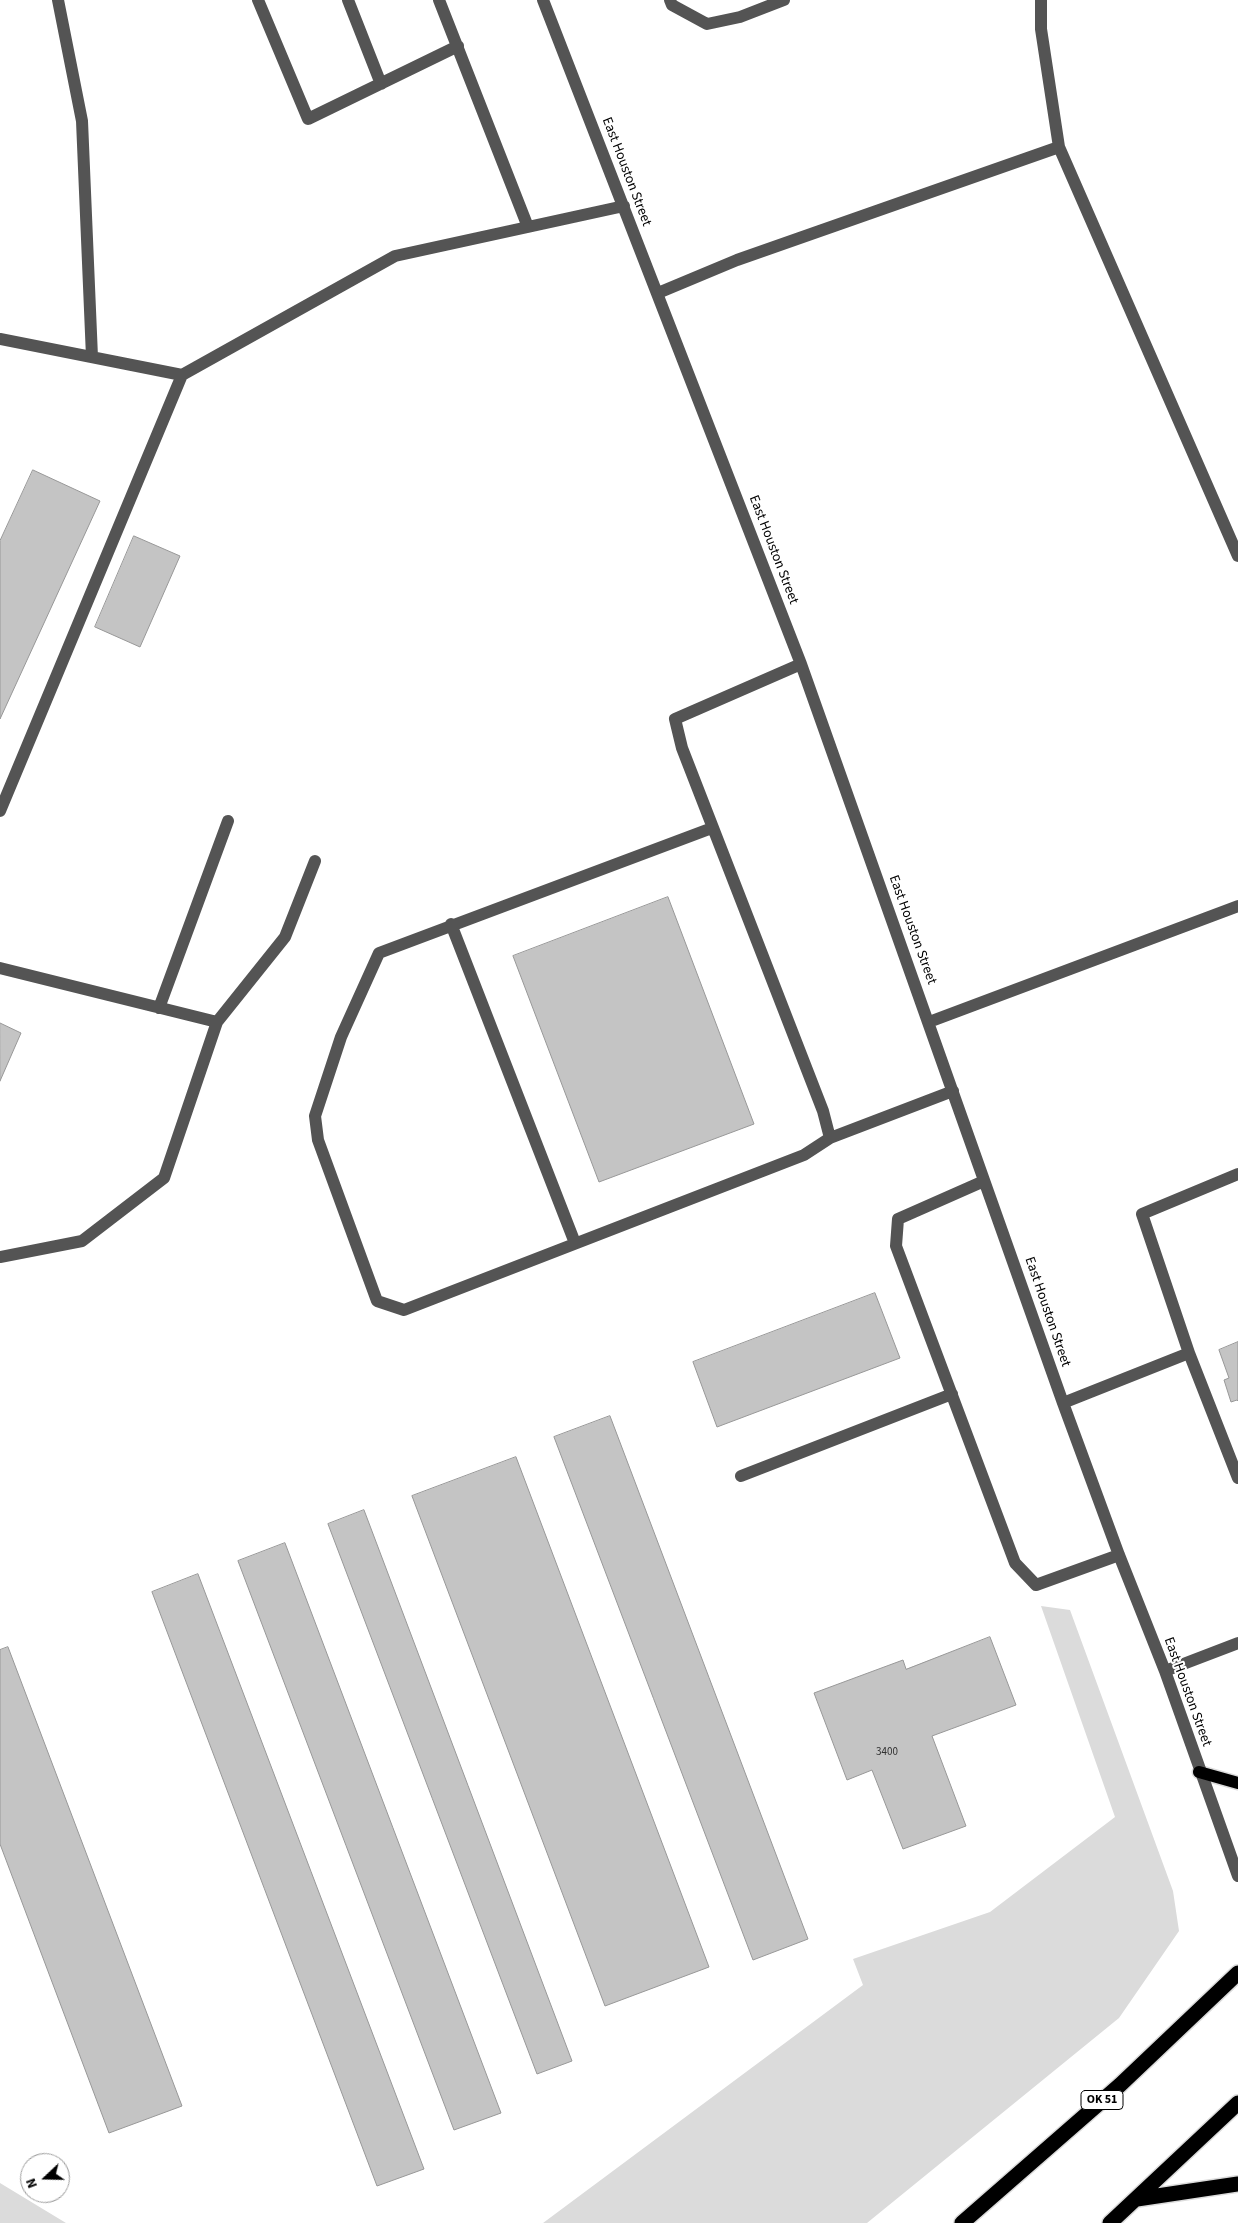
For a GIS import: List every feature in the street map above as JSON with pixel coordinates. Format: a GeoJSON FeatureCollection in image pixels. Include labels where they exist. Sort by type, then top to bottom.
{"type":"FeatureCollection","features":[{"type":"Feature","properties":{"kind":"highway","name":"OK 51"},"geometry":{"type":"LineString","coordinates":[[962,2223],[1120,2085],[1238,1973]]}},
{"type":"Feature","properties":{"kind":"highway"},"geometry":{"type":"LineString","coordinates":[[1110,2223],[1238,2104]]}},
{"type":"Feature","properties":{"kind":"highway"},"geometry":{"type":"LineString","coordinates":[[1137,2199],[1238,2184]]}},
{"type":"Feature","properties":{"kind":"main road"},"geometry":{"type":"LineString","coordinates":[[1200,1772],[1238,1783]]}},
{"type":"Feature","properties":{"kind":"street"},"geometry":{"type":"LineString","coordinates":[[58,0],[82,120],[92,357]]}},
{"type":"Feature","properties":{"kind":"street"},"geometry":{"type":"LineString","coordinates":[[258,0],[308,119],[458,46]]}},
{"type":"Feature","properties":{"kind":"street"},"geometry":{"type":"LineString","coordinates":[[348,0],[381,84]]}},
{"type":"Feature","properties":{"kind":"street"},"geometry":{"type":"LineString","coordinates":[[439,0],[528,227]]}},
{"type":"Feature","properties":{"kind":"street","name":"East Houston Street"},"geometry":{"type":"LineString","coordinates":[[543,0],[801,664],[954,1091],[1063,1403],[1119,1555],[1165,1671],[1238,1876]]}},
{"type":"Feature","properties":{"kind":"street"},"geometry":{"type":"LineString","coordinates":[[670,0],[672,5],[707,24],[740,16],[784,0]]}},
{"type":"Feature","properties":{"kind":"street"},"geometry":{"type":"LineString","coordinates":[[1041,0],[1041,28],[1059,147],[1238,556]]}},
{"type":"Feature","properties":{"kind":"street"},"geometry":{"type":"LineString","coordinates":[[658,293],[737,260],[1059,147]]}},
{"type":"Feature","properties":{"kind":"street"},"geometry":{"type":"LineString","coordinates":[[0,811],[182,375],[395,256],[624,206]]}},
{"type":"Feature","properties":{"kind":"street"},"geometry":{"type":"LineString","coordinates":[[0,339],[182,375]]}},
{"type":"Feature","properties":{"kind":"street"},"geometry":{"type":"LineString","coordinates":[[801,664],[675,719],[682,748],[823,1111],[830,1138]]}},
{"type":"Feature","properties":{"kind":"street"},"geometry":{"type":"LineString","coordinates":[[159,1008],[228,821]]}},
{"type":"Feature","properties":{"kind":"street"},"geometry":{"type":"LineString","coordinates":[[712,828],[451,924],[379,953],[341,1037],[315,1116],[318,1140],[377,1301],[404,1310],[804,1155],[830,1138],[954,1091]]}},
{"type":"Feature","properties":{"kind":"street"},"geometry":{"type":"LineString","coordinates":[[0,1257],[82,1241],[164,1178],[217,1022],[285,937],[314,861]]}},
{"type":"Feature","properties":{"kind":"street"},"geometry":{"type":"LineString","coordinates":[[929,1022],[1238,906]]}},
{"type":"Feature","properties":{"kind":"street"},"geometry":{"type":"LineString","coordinates":[[451,924],[575,1243]]}},
{"type":"Feature","properties":{"kind":"street"},"geometry":{"type":"LineString","coordinates":[[0,968],[217,1022]]}},
{"type":"Feature","properties":{"kind":"street"},"geometry":{"type":"LineString","coordinates":[[1238,1174],[1142,1214],[1189,1353],[1238,1478]]}},
{"type":"Feature","properties":{"kind":"street"},"geometry":{"type":"LineString","coordinates":[[984,1181],[898,1219],[896,1246],[1016,1563],[1036,1584],[1119,1555]]}},
{"type":"Feature","properties":{"kind":"street"},"geometry":{"type":"LineString","coordinates":[[1063,1403],[1189,1353]]}},
{"type":"Feature","properties":{"kind":"street"},"geometry":{"type":"LineString","coordinates":[[742,1476],[952,1394]]}},
{"type":"Feature","properties":{"kind":"street"},"geometry":{"type":"LineString","coordinates":[[1165,1671],[1238,1644]]}},
{"type":"Feature","properties":{"kind":"shaded area"},"geometry":{"type":"Polygon","coordinates":[[[1041,1606],[1070,1610],[1173,1891],[1179,1931],[1119,2018],[867,2223],[543,2223],[863,1985],[853,1959],[990,1912],[1115,1817],[1041,1606]]]}},
{"type":"Feature","properties":{"kind":"shaded area"},"geometry":{"type":"Polygon","coordinates":[[[0,2183],[20,2195],[20,2203],[33,2203],[66,2223],[0,2223],[0,2183]]]}},
{"type":"Feature","properties":{"kind":"building"},"geometry":{"type":"Polygon","coordinates":[[[33,470],[100,501],[0,719],[0,541],[33,470]]]}},
{"type":"Feature","properties":{"kind":"building"},"geometry":{"type":"Polygon","coordinates":[[[134,536],[180,556],[140,647],[95,627],[134,536]]]}},
{"type":"Feature","properties":{"kind":"building"},"geometry":{"type":"Polygon","coordinates":[[[668,897],[754,1124],[599,1182],[513,956],[668,897]]]}},
{"type":"Feature","properties":{"kind":"building"},"geometry":{"type":"Polygon","coordinates":[[[0,1023],[21,1033],[0,1081],[0,1023]]]}},
{"type":"Feature","properties":{"kind":"building"},"geometry":{"type":"Polygon","coordinates":[[[875,1293],[900,1358],[717,1427],[693,1362],[875,1293]]]}},
{"type":"Feature","properties":{"kind":"building"},"geometry":{"type":"Polygon","coordinates":[[[1238,1342],[1238,1401],[1231,1402],[1224,1380],[1229,1378],[1219,1350],[1238,1342]]]}},
{"type":"Feature","properties":{"kind":"building"},"geometry":{"type":"Polygon","coordinates":[[[610,1416],[808,1939],[753,1960],[554,1437],[610,1416]]]}},
{"type":"Feature","properties":{"kind":"building"},"geometry":{"type":"Polygon","coordinates":[[[516,1457],[709,1967],[605,2006],[412,1496],[516,1457]]]}},
{"type":"Feature","properties":{"kind":"building"},"geometry":{"type":"Polygon","coordinates":[[[364,1510],[572,2061],[537,2074],[328,1524],[364,1510]]]}},
{"type":"Feature","properties":{"kind":"building"},"geometry":{"type":"Polygon","coordinates":[[[285,1543],[501,2113],[454,2130],[238,1561],[285,1543]]]}},
{"type":"Feature","properties":{"kind":"building"},"geometry":{"type":"Polygon","coordinates":[[[198,1574],[424,2169],[377,2186],[152,1592],[198,1574]]]}},
{"type":"Feature","properties":{"kind":"building"},"geometry":{"type":"Polygon","coordinates":[[[990,1637],[1016,1705],[932,1736],[966,1826],[903,1849],[872,1770],[847,1780],[814,1693],[903,1660],[906,1669],[990,1637]]]}},
{"type":"Feature","properties":{"kind":"building"},"geometry":{"type":"Polygon","coordinates":[[[8,1647],[182,2106],[109,2133],[0,1844],[0,1650],[8,1647]]]}}]}
